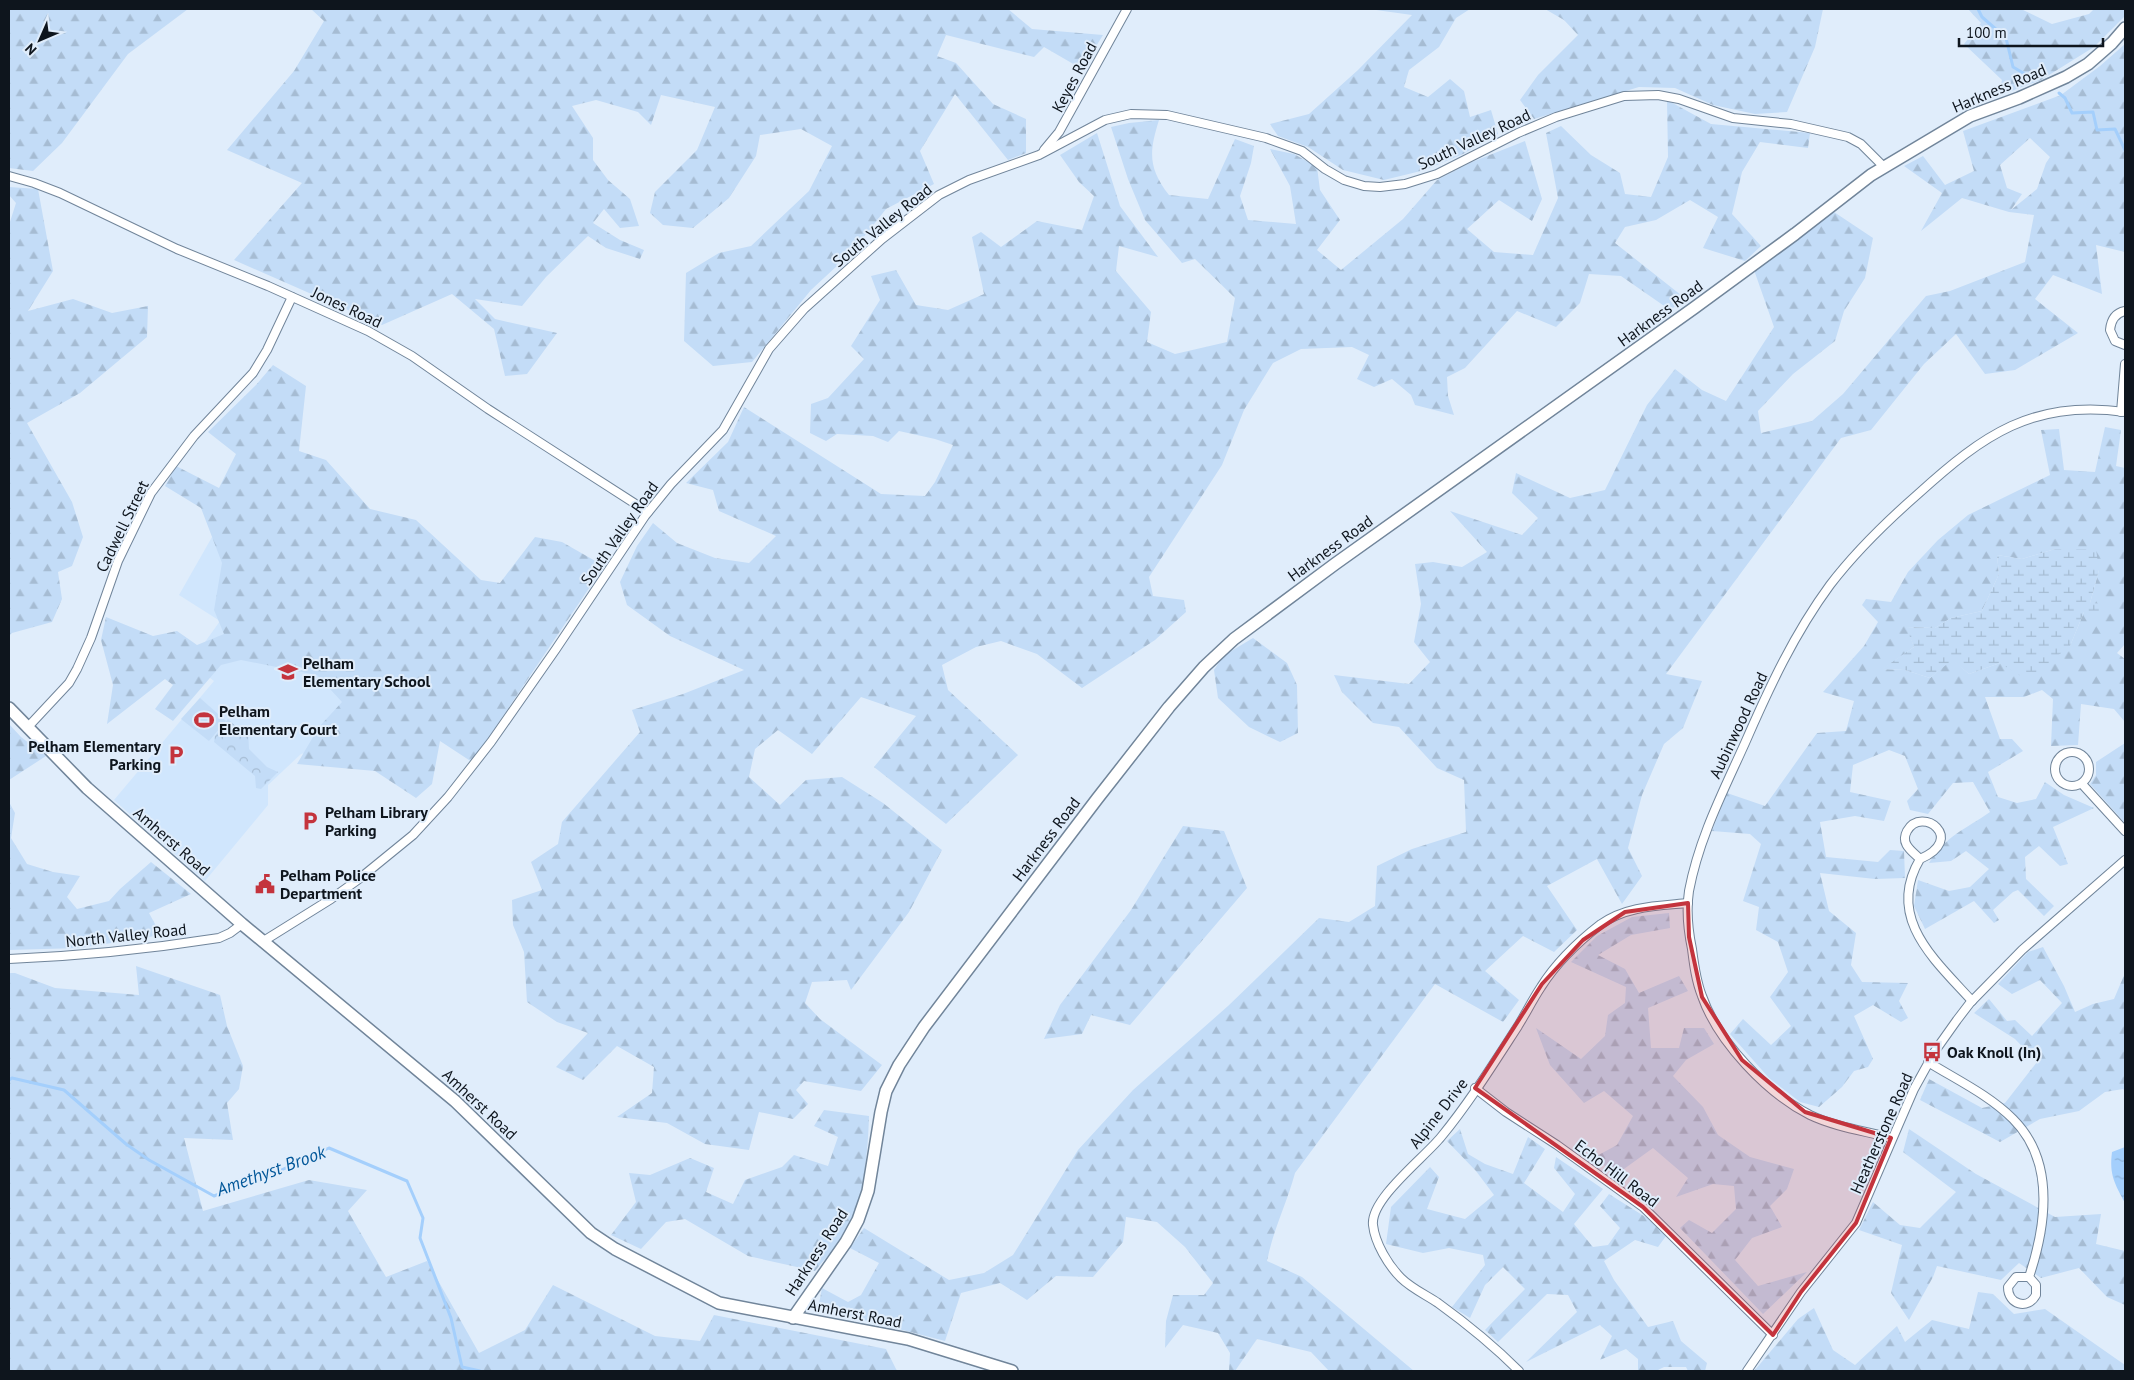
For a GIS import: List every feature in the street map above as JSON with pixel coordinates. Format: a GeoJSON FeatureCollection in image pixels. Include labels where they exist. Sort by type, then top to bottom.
{"type":"FeatureCollection","features":[{"type":"Feature","properties":{"kind":"main road","name":"Harkness Road"},"geometry":{"type":"LineString","coordinates":[[793,1318],[846,1242],[862,1211],[868,1191],[883,1101],[899,1065],[929,1021],[1097,799],[1169,707],[1201,670],[1256,621],[1612,367],[1884,167],[1970,116],[2019,98],[2066,77],[2088,64],[2112,43],[2125,28]]}},
{"type":"Feature","properties":{"kind":"main road","name":"Amherst Road"},"geometry":{"type":"LineString","coordinates":[[9,708],[87,788],[262,942],[455,1101],[591,1233],[615,1249],[719,1302],[908,1339],[1012,1371]]}},
{"type":"Feature","properties":{"kind":"street","name":"Keyes Road"},"geometry":{"type":"LineString","coordinates":[[1039,155],[1059,132],[1127,9]]}},
{"type":"Feature","properties":{"kind":"street","name":"South Valley Road"},"geometry":{"type":"LineString","coordinates":[[262,942],[353,883],[402,845],[432,816],[491,742],[648,512],[671,484],[718,436],[773,345],[794,319],[882,239],[939,195],[969,180],[1039,155],[1105,120],[1131,114],[1158,114],[1279,142],[1302,151],[1325,169],[1344,180],[1364,186],[1389,187],[1437,174],[1545,120],[1609,100],[1650,94],[1672,97],[1733,118],[1791,124],[1848,137],[1861,144],[1884,167]]}},
{"type":"Feature","properties":{"kind":"street","name":"Jones Road"},"geometry":{"type":"LineString","coordinates":[[9,176],[54,190],[177,249],[357,325],[401,349],[483,406],[648,512]]}},
{"type":"Feature","properties":{"kind":"street","name":"Cadwell Street"},"geometry":{"type":"LineString","coordinates":[[27,728],[68,683],[77,670],[91,638],[118,561],[151,493],[198,432],[253,373],[267,350],[292,297]]}},
{"type":"Feature","properties":{"kind":"street"},"geometry":{"type":"LineString","coordinates":[[2125,311],[2113,318],[2110,330],[2115,341],[2125,346]]}},
{"type":"Feature","properties":{"kind":"street"},"geometry":{"type":"LineString","coordinates":[[2123,412],[2125,364]]}},
{"type":"Feature","properties":{"kind":"street","name":"Aubinwood Road"},"geometry":{"type":"LineString","coordinates":[[1892,1138],[1813,1117],[1785,1100],[1742,1060],[1717,1026],[1702,997],[1690,937],[1688,903],[1708,823],[1776,674],[1796,636],[1818,601],[1858,551],[1888,520],[1944,469],[1970,449],[1997,433],[2032,418],[2063,410],[2093,408],[2123,412]]}},
{"type":"Feature","properties":{"kind":"street"},"geometry":{"type":"LineString","coordinates":[[2077,752],[2086,759],[2090,769],[2086,780],[2082,784],[2071,787],[2060,782],[2054,771],[2055,765],[2061,756],[2066,753],[2077,752]]}},
{"type":"Feature","properties":{"kind":"street"},"geometry":{"type":"LineString","coordinates":[[2082,784],[2125,831]]}},
{"type":"Feature","properties":{"kind":"street"},"geometry":{"type":"LineString","coordinates":[[1920,859],[1905,844],[1904,838],[1906,832],[1919,821],[1926,822],[1939,831],[1941,836],[1940,846],[1932,854],[1920,859],[1912,878],[1908,892],[1914,928],[1928,952],[1972,1000]]}},
{"type":"Feature","properties":{"kind":"street","name":"Heatherstone Road"},"geometry":{"type":"LineString","coordinates":[[1747,1371],[1801,1292],[1856,1223],[1892,1138],[1928,1062],[1972,1000],[2022,950],[2125,860]]}},
{"type":"Feature","properties":{"kind":"street","name":"Alpine Drive"},"geometry":{"type":"LineString","coordinates":[[1519,1371],[1474,1331],[1402,1279],[1388,1259],[1373,1227],[1374,1217],[1384,1197],[1440,1138],[1515,1031],[1542,984],[1562,960],[1591,932],[1608,920],[1631,910],[1688,903]]}},
{"type":"Feature","properties":{"kind":"street","name":"North Valley Road"},"geometry":{"type":"LineString","coordinates":[[9,959],[79,956],[146,949],[219,938],[242,924]]}},
{"type":"Feature","properties":{"kind":"street"},"geometry":{"type":"LineString","coordinates":[[1928,1062],[1987,1098],[2013,1119],[2035,1152],[2042,1177],[2044,1223],[2040,1246],[2029,1277]]}},
{"type":"Feature","properties":{"kind":"street","name":"Echo Hill Road"},"geometry":{"type":"LineString","coordinates":[[1475,1088],[1510,1115],[1564,1150],[1643,1207],[1773,1335]]}},
{"type":"Feature","properties":{"kind":"highlighted area"},"geometry":{"type":"Polygon","coordinates":[[[1688,903],[1689,937],[1702,997],[1742,1060],[1805,1112],[1891,1138],[1856,1223],[1801,1292],[1773,1335],[1643,1207],[1475,1088],[1542,984],[1583,940],[1625,912],[1688,903]]]}},
{"type":"Feature","properties":{"kind":"shaded area","name":"Pelham Elementary School"},"geometry":{"type":"Polygon","coordinates":[[[257,458],[340,534],[355,741],[301,754],[268,785],[268,805],[205,881],[114,800],[214,681],[190,663],[220,621],[179,595],[257,458]]]}},
{"type":"Feature","properties":{"kind":"green space"},"geometry":{"type":"Polygon","coordinates":[[[9,9],[188,9],[128,54],[62,143],[33,171],[9,168],[9,9]]]}},
{"type":"Feature","properties":{"kind":"green space"},"geometry":{"type":"Polygon","coordinates":[[[311,9],[1008,9],[1032,29],[1103,35],[1082,69],[1044,47],[1034,57],[946,35],[937,56],[956,63],[993,104],[1026,119],[1026,153],[1008,160],[955,94],[920,151],[934,184],[886,209],[852,252],[811,290],[752,362],[713,366],[684,341],[686,273],[719,253],[751,246],[809,191],[832,146],[801,129],[760,135],[756,156],[729,198],[693,228],[663,225],[650,213],[655,192],[697,150],[715,107],[661,95],[651,125],[638,112],[596,100],[572,106],[593,138],[593,160],[608,180],[630,199],[639,226],[620,228],[604,209],[593,223],[620,240],[644,250],[640,259],[606,248],[588,236],[546,277],[522,306],[475,299],[495,319],[557,333],[527,374],[505,376],[494,329],[452,294],[382,325],[234,260],[302,183],[227,150],[294,71],[324,21],[311,9]]]}},
{"type":"Feature","properties":{"kind":"green space"},"geometry":{"type":"Polygon","coordinates":[[[1369,9],[1470,9],[1456,18],[1439,47],[1409,70],[1404,87],[1428,97],[1450,79],[1464,91],[1470,117],[1491,110],[1498,134],[1463,154],[1425,170],[1384,180],[1343,170],[1308,147],[1278,136],[1270,124],[1309,114],[1358,70],[1412,15],[1369,9]]]}},
{"type":"Feature","properties":{"kind":"green space"},"geometry":{"type":"Polygon","coordinates":[[[1545,9],[1823,9],[1815,47],[1787,112],[1755,114],[1713,105],[1675,88],[1639,87],[1534,119],[1520,100],[1538,75],[1578,35],[1564,20],[1545,9]]]}},
{"type":"Feature","properties":{"kind":"green space"},"geometry":{"type":"Polygon","coordinates":[[[1968,9],[2021,9],[2052,24],[2089,14],[2094,9],[2125,9],[2125,16],[2094,47],[2041,80],[1998,96],[2002,80],[1964,44],[1981,23],[1968,9]]]}},
{"type":"Feature","properties":{"kind":"green space"},"geometry":{"type":"Polygon","coordinates":[[[2125,44],[2125,252],[2096,245],[2102,294],[2053,275],[2035,299],[2078,333],[2015,370],[1985,374],[1956,334],[1924,364],[1871,430],[1841,438],[1666,674],[1702,681],[1683,728],[1664,744],[1642,795],[1628,848],[1642,876],[1622,904],[1597,859],[1547,886],[1577,930],[1554,952],[1523,936],[1485,971],[1519,1000],[1503,1022],[1435,984],[1295,1173],[1267,1261],[1302,1277],[1414,1371],[1329,1371],[1311,1352],[1257,1339],[1235,1371],[1229,1371],[1230,1353],[1218,1333],[1183,1325],[1165,1348],[1166,1321],[1173,1295],[1204,1295],[1213,1283],[1185,1247],[1157,1222],[1126,1217],[1123,1242],[1093,1277],[1056,1276],[1027,1300],[1000,1283],[961,1293],[945,1341],[837,1313],[819,1304],[822,1288],[848,1302],[861,1295],[879,1263],[850,1248],[864,1228],[949,1280],[984,1273],[1013,1255],[1078,1150],[1133,1090],[1228,1006],[1319,918],[1349,922],[1375,906],[1377,866],[1412,849],[1466,832],[1464,780],[1437,768],[1399,727],[1373,723],[1342,692],[1334,675],[1409,684],[1430,662],[1414,642],[1421,604],[1415,564],[1433,562],[1462,567],[1487,552],[1450,511],[1522,535],[1538,518],[1512,493],[1516,473],[1570,498],[1605,490],[1647,405],[1675,369],[1702,390],[1726,401],[1774,327],[1754,270],[1834,212],[1873,238],[1865,278],[1844,311],[1835,341],[1793,374],[1758,411],[1761,433],[1812,421],[1843,394],[1926,296],[1950,291],[2025,262],[2034,215],[2009,212],[1962,198],[1921,231],[1942,193],[1904,166],[1923,156],[1945,185],[1974,171],[1963,131],[2061,95],[2100,66],[2125,44]],[[2030,138],[2000,165],[2007,188],[2022,194],[2011,210],[2037,189],[2050,157],[2030,138]]]}},
{"type":"Feature","properties":{"kind":"green space"},"geometry":{"type":"Polygon","coordinates":[[[1667,100],[1711,124],[1810,133],[1808,148],[1760,142],[1742,172],[1732,214],[1761,246],[1745,261],[1703,248],[1718,217],[1690,200],[1656,220],[1625,227],[1615,243],[1686,299],[1670,310],[1621,276],[1589,274],[1580,303],[1556,327],[1517,311],[1465,368],[1447,377],[1448,396],[1454,415],[1415,405],[1411,395],[1392,379],[1374,387],[1357,379],[1369,355],[1352,347],[1301,349],[1273,363],[1244,410],[1222,465],[1149,577],[1153,596],[1184,600],[1186,612],[1155,640],[1082,688],[1037,654],[1001,641],[976,647],[942,665],[948,690],[1018,755],[946,824],[874,767],[916,716],[861,697],[812,754],[778,730],[755,749],[749,777],[780,805],[806,780],[842,777],[883,803],[942,850],[909,912],[851,990],[847,980],[812,982],[805,1003],[820,1019],[882,1065],[861,1091],[804,1081],[796,1090],[808,1104],[793,1119],[759,1112],[749,1150],[705,1144],[667,1123],[617,1117],[652,1093],[654,1067],[617,1046],[583,1080],[556,1067],[588,1033],[557,1022],[527,1002],[524,952],[513,925],[512,900],[542,890],[531,862],[558,844],[562,822],[640,732],[632,710],[683,694],[744,670],[670,636],[627,605],[620,582],[637,546],[653,523],[677,543],[715,558],[749,563],[776,536],[719,511],[713,490],[686,483],[728,442],[744,407],[881,494],[925,496],[935,482],[953,445],[899,431],[888,442],[873,436],[837,434],[826,441],[810,433],[811,404],[828,398],[864,359],[851,346],[880,300],[871,276],[896,270],[916,305],[948,310],[984,294],[972,237],[981,232],[1001,247],[1037,221],[1082,230],[1094,196],[1079,182],[1060,155],[1097,133],[1120,206],[1158,257],[1119,246],[1116,271],[1151,312],[1147,342],[1175,354],[1227,342],[1235,298],[1195,259],[1182,263],[1145,220],[1128,179],[1111,127],[1159,120],[1153,141],[1152,159],[1157,176],[1169,195],[1208,199],[1235,139],[1254,146],[1251,163],[1240,196],[1248,220],[1296,224],[1290,186],[1270,149],[1294,154],[1317,167],[1320,190],[1340,220],[1317,250],[1341,270],[1403,219],[1437,180],[1472,162],[1525,141],[1542,199],[1532,221],[1499,200],[1467,229],[1494,252],[1533,255],[1558,198],[1546,133],[1561,126],[1591,155],[1620,173],[1625,194],[1651,197],[1668,157],[1667,100]]]}},
{"type":"Feature","properties":{"kind":"green space"},"geometry":{"type":"Polygon","coordinates":[[[9,187],[38,189],[53,271],[28,311],[73,299],[112,313],[148,306],[147,337],[80,393],[27,423],[72,502],[83,537],[72,566],[58,572],[62,599],[52,622],[12,633],[9,636],[9,225],[16,203],[9,195],[9,187]]]}},
{"type":"Feature","properties":{"kind":"green space"},"geometry":{"type":"Polygon","coordinates":[[[273,365],[306,386],[299,451],[326,460],[370,509],[416,520],[481,580],[500,583],[535,537],[562,542],[604,566],[472,762],[440,741],[432,784],[416,798],[375,771],[297,764],[319,727],[342,702],[317,675],[241,660],[221,665],[173,721],[155,709],[173,685],[165,679],[107,724],[113,685],[101,640],[106,617],[153,636],[177,631],[197,645],[224,634],[214,610],[222,563],[201,508],[165,486],[176,466],[219,488],[236,454],[208,432],[256,385],[273,365]]]}},
{"type":"Feature","properties":{"kind":"green space"},"geometry":{"type":"Polygon","coordinates":[[[2105,427],[2121,430],[2116,466],[2125,468],[2125,644],[2117,653],[2125,659],[2125,722],[2114,709],[2081,704],[2078,745],[2051,746],[2053,699],[2042,690],[2024,697],[1985,697],[2000,739],[2012,739],[2023,751],[1988,772],[1998,797],[2017,803],[2036,799],[2045,782],[2064,795],[2094,808],[2053,827],[2068,864],[2060,866],[2039,846],[2025,857],[2026,879],[2054,906],[2044,916],[2018,890],[2013,892],[1993,910],[1999,920],[1994,923],[1974,901],[1925,929],[1914,906],[1918,880],[1949,891],[1970,887],[1989,869],[1966,851],[1951,861],[1929,863],[1949,839],[1990,812],[1973,782],[1953,783],[1928,814],[1910,810],[1907,801],[1918,789],[1905,756],[1889,750],[1853,765],[1850,792],[1891,801],[1884,821],[1855,816],[1820,822],[1826,857],[1878,862],[1890,850],[1904,851],[1905,878],[1875,879],[1820,873],[1829,911],[1856,933],[1851,965],[1862,982],[1908,983],[1899,1001],[1908,1018],[1901,1022],[1873,1005],[1854,1016],[1873,1059],[1868,1067],[1854,1071],[1842,1087],[1819,1107],[1800,1102],[1769,1078],[1730,1034],[1743,1019],[1771,1045],[1791,1026],[1770,997],[1788,972],[1778,942],[1756,930],[1759,907],[1743,901],[1761,844],[1750,834],[1712,831],[1727,793],[1765,806],[1817,733],[1846,731],[1854,701],[1823,692],[1864,646],[1878,622],[1862,605],[1866,599],[1891,602],[1908,572],[1938,540],[1968,515],[2050,475],[2041,430],[2059,429],[2064,470],[2095,472],[2105,427]],[[2055,549],[2022,559],[1997,555],[1999,574],[1982,611],[1951,618],[1935,628],[1907,627],[1914,647],[1883,669],[1905,670],[1930,678],[1952,659],[1969,674],[2000,663],[2070,646],[2084,612],[2090,603],[2099,570],[2055,549]]]}},
{"type":"Feature","properties":{"kind":"green space"},"geometry":{"type":"Polygon","coordinates":[[[2055,549],[2096,549],[2099,570],[2090,603],[2109,604],[2108,612],[2084,612],[2070,646],[2027,680],[2000,663],[1969,674],[1952,660],[1930,678],[1905,670],[1882,669],[1914,647],[1906,627],[1935,628],[1951,618],[1982,611],[1999,574],[1997,555],[2022,559],[2055,549]]]}},
{"type":"Feature","properties":{"kind":"green space"},"geometry":{"type":"Polygon","coordinates":[[[1253,638],[1287,663],[1297,685],[1298,733],[1280,742],[1249,727],[1218,698],[1214,670],[1223,656],[1253,638]]]}},
{"type":"Feature","properties":{"kind":"green space","name":"Pelham Elementary Court"},"geometry":{"type":"Polygon","coordinates":[[[200,698],[226,721],[209,741],[181,719],[200,698]]]}},
{"type":"Feature","properties":{"kind":"green space"},"geometry":{"type":"Polygon","coordinates":[[[228,719],[244,734],[248,730],[249,749],[267,767],[278,772],[261,789],[256,788],[255,776],[214,742],[215,736],[228,719]]]}},
{"type":"Feature","properties":{"kind":"green space"},"geometry":{"type":"Polygon","coordinates":[[[9,724],[21,737],[46,756],[9,780],[9,724]]]}},
{"type":"Feature","properties":{"kind":"green space"},"geometry":{"type":"Polygon","coordinates":[[[2125,743],[2125,823],[2090,784],[2096,775],[2096,762],[2125,743]]]}},
{"type":"Feature","properties":{"kind":"green space"},"geometry":{"type":"Polygon","coordinates":[[[9,802],[15,813],[11,838],[27,864],[53,872],[80,876],[67,897],[77,909],[109,901],[151,862],[191,894],[149,913],[161,935],[80,948],[9,950],[9,802]]]}},
{"type":"Feature","properties":{"kind":"green space"},"geometry":{"type":"Polygon","coordinates":[[[1183,826],[1224,831],[1247,888],[1130,1025],[1091,1015],[1082,1034],[1044,1039],[1060,1005],[1131,910],[1183,826]]]}},
{"type":"Feature","properties":{"kind":"green space"},"geometry":{"type":"Polygon","coordinates":[[[1669,913],[1670,928],[1631,935],[1598,955],[1625,969],[1639,993],[1679,976],[1688,991],[1648,1008],[1651,1048],[1679,1048],[1684,1028],[1704,1028],[1714,1044],[1686,1060],[1673,1076],[1703,1107],[1718,1135],[1750,1157],[1794,1169],[1787,1189],[1770,1206],[1782,1227],[1752,1238],[1735,1260],[1758,1286],[1807,1272],[1763,1314],[1680,1228],[1689,1220],[1712,1233],[1736,1209],[1734,1186],[1713,1184],[1676,1197],[1688,1178],[1653,1148],[1617,1174],[1593,1158],[1617,1145],[1633,1116],[1604,1091],[1584,1103],[1550,1065],[1536,1028],[1581,1059],[1605,1036],[1608,1015],[1625,1003],[1626,987],[1571,962],[1597,936],[1632,917],[1669,913]]]}},
{"type":"Feature","properties":{"kind":"green space"},"geometry":{"type":"Polygon","coordinates":[[[2043,947],[2064,986],[2075,1012],[2093,1004],[2114,999],[2125,973],[2125,1091],[2123,1089],[2105,1092],[2079,1111],[2040,1119],[2000,1142],[1920,1100],[1929,1079],[1982,1108],[2005,1103],[2037,1062],[2015,1039],[1974,1013],[1989,999],[2007,1021],[2015,1020],[2032,1036],[2062,1003],[2040,980],[2012,994],[1998,984],[2028,952],[2043,947]]]}},
{"type":"Feature","properties":{"kind":"green space"},"geometry":{"type":"Polygon","coordinates":[[[136,966],[220,995],[227,1026],[243,1066],[239,1089],[227,1103],[233,1140],[184,1138],[203,1211],[309,1180],[367,1190],[348,1211],[386,1277],[427,1261],[479,1353],[525,1330],[553,1285],[655,1336],[700,1341],[714,1315],[886,1349],[897,1371],[9,1371],[9,973],[15,973],[55,988],[139,995],[136,966]]]}},
{"type":"Feature","properties":{"kind":"green space"},"geometry":{"type":"Polygon","coordinates":[[[824,1110],[869,1116],[866,1159],[858,1203],[848,1229],[815,1271],[748,1256],[685,1219],[666,1222],[641,1249],[611,1235],[636,1202],[629,1173],[650,1175],[690,1158],[714,1168],[706,1192],[733,1204],[745,1180],[782,1167],[794,1155],[828,1166],[838,1137],[814,1126],[824,1110]]]}},
{"type":"Feature","properties":{"kind":"green space"},"geometry":{"type":"Polygon","coordinates":[[[1460,1129],[1468,1154],[1485,1164],[1513,1174],[1528,1137],[1545,1149],[1524,1183],[1563,1212],[1575,1194],[1554,1168],[1556,1157],[1603,1189],[1574,1224],[1593,1247],[1608,1245],[1620,1228],[1600,1206],[1609,1194],[1647,1218],[1666,1236],[1658,1247],[1635,1240],[1604,1261],[1614,1280],[1648,1327],[1673,1321],[1681,1341],[1707,1363],[1705,1371],[1688,1371],[1686,1367],[1664,1367],[1656,1371],[1638,1371],[1638,1359],[1626,1349],[1600,1360],[1612,1336],[1600,1325],[1526,1362],[1577,1312],[1568,1295],[1547,1294],[1498,1342],[1485,1330],[1525,1289],[1503,1267],[1485,1285],[1470,1318],[1452,1307],[1485,1265],[1483,1255],[1449,1248],[1423,1253],[1386,1244],[1391,1207],[1430,1167],[1439,1177],[1427,1209],[1465,1219],[1494,1195],[1476,1171],[1447,1141],[1460,1129]]]}},
{"type":"Feature","properties":{"kind":"green space"},"geometry":{"type":"Polygon","coordinates":[[[1909,1129],[1976,1174],[2055,1217],[2101,1214],[2096,1244],[2125,1251],[2125,1305],[2107,1297],[2079,1268],[2041,1278],[2019,1263],[2001,1280],[1937,1266],[1933,1277],[1909,1320],[1891,1293],[1902,1245],[1859,1230],[1873,1202],[1900,1225],[1920,1228],[1956,1192],[1903,1152],[1909,1129]]]}},
{"type":"Feature","properties":{"kind":"green space"},"geometry":{"type":"Polygon","coordinates":[[[1978,1292],[1993,1294],[2014,1314],[2045,1309],[2125,1365],[2125,1371],[1755,1370],[1798,1319],[1814,1308],[1833,1350],[1855,1365],[1897,1326],[1905,1342],[1932,1320],[1969,1329],[1978,1292]]]}},
{"type":"Feature","properties":{"kind":"water"},"geometry":{"type":"Polygon","coordinates":[[[2125,1147],[2125,1203],[2114,1179],[2111,1160],[2112,1152],[2125,1147]]]}},
{"type":"Feature","properties":{"kind":"waterway"},"geometry":{"type":"LineString","coordinates":[[1978,9],[1982,17],[2006,38],[2013,67],[2025,74],[2041,75]]}},
{"type":"Feature","properties":{"kind":"waterway"},"geometry":{"type":"LineString","coordinates":[[2059,93],[2065,98],[2072,113],[2093,112],[2097,130],[2115,129],[2125,150]]}},
{"type":"Feature","properties":{"kind":"waterway","name":"Amethyst Brook"},"geometry":{"type":"LineString","coordinates":[[9,1080],[12,1078],[64,1090],[126,1144],[149,1160],[214,1196],[277,1172],[329,1148],[407,1181],[423,1218],[420,1238],[451,1318],[462,1367],[480,1371]]}},
{"type":"Feature","properties":{"kind":"place","name":"Pelham Elementary School"},"geometry":{"type":"Point","coordinates":[288,672]}},
{"type":"Feature","properties":{"kind":"place","name":"Pelham Elementary Court"},"geometry":{"type":"Point","coordinates":[204,720]}},
{"type":"Feature","properties":{"kind":"place","name":"Pelham Elementary Parking"},"geometry":{"type":"Point","coordinates":[176,755]}},
{"type":"Feature","properties":{"kind":"place","name":"Pelham Library Parking"},"geometry":{"type":"Point","coordinates":[310,821]}},
{"type":"Feature","properties":{"kind":"place","name":"Pelham Police Department"},"geometry":{"type":"Point","coordinates":[265,884]}},
{"type":"Feature","properties":{"kind":"place","name":"Oak Knoll (In)"},"geometry":{"type":"Point","coordinates":[1932,1052]}}]}
